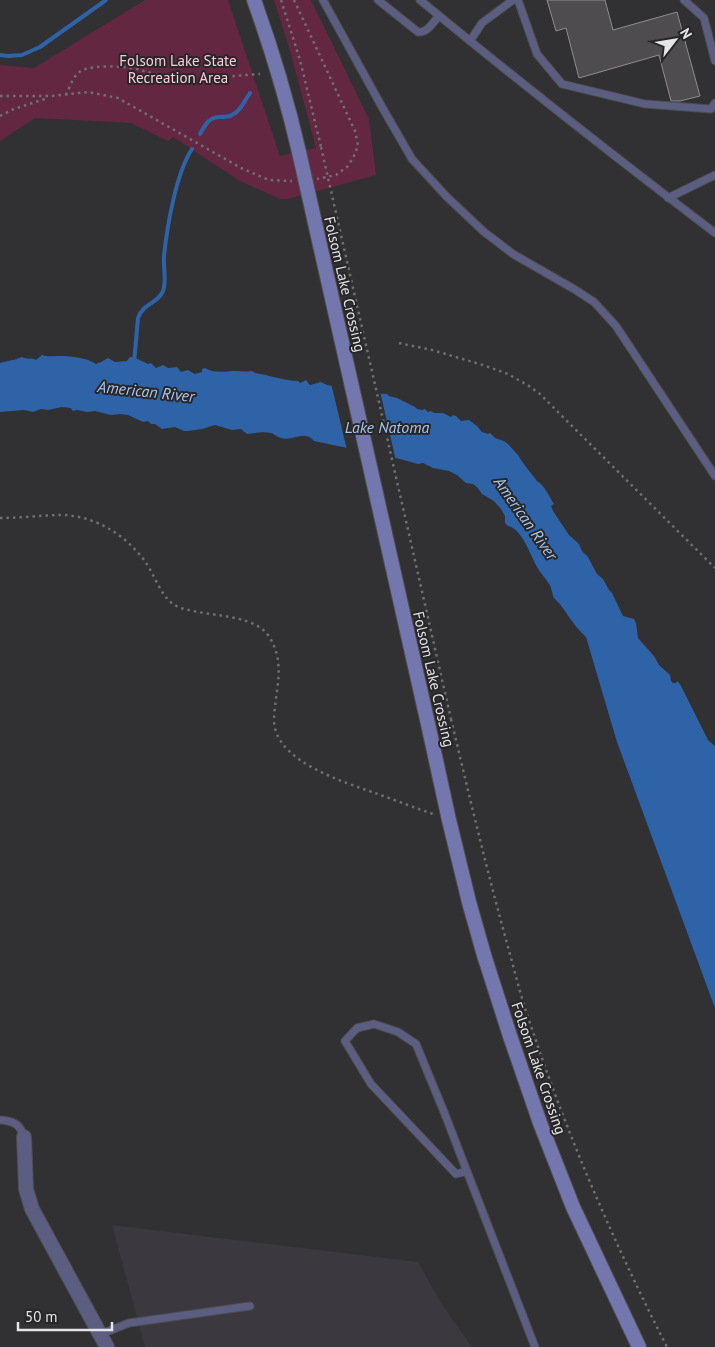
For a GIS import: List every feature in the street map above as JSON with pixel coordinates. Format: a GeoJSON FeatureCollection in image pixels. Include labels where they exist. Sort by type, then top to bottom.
{"type":"FeatureCollection","features":[{"type":"Feature","properties":{"kind":"main road","name":"Folsom Lake Crossing"},"geometry":{"type":"LineString","coordinates":[[254,0],[272,51],[288,106],[449,820],[484,955],[537,1114],[572,1208],[639,1347]]}},
{"type":"Feature","properties":{"kind":"street"},"geometry":{"type":"LineString","coordinates":[[24,1137],[26,1189],[32,1209],[46,1238],[70,1277],[107,1347]]}},
{"type":"Feature","properties":{"kind":"lane"},"geometry":{"type":"LineString","coordinates":[[323,0],[412,158],[446,196],[483,231],[513,254],[594,302],[616,326],[715,476]]}},
{"type":"Feature","properties":{"kind":"lane"},"geometry":{"type":"LineString","coordinates":[[378,0],[418,32],[426,31],[439,16]]}},
{"type":"Feature","properties":{"kind":"lane"},"geometry":{"type":"LineString","coordinates":[[420,0],[532,91],[715,233]]}},
{"type":"Feature","properties":{"kind":"lane"},"geometry":{"type":"LineString","coordinates":[[470,41],[482,23],[513,0]]}},
{"type":"Feature","properties":{"kind":"lane"},"geometry":{"type":"LineString","coordinates":[[518,0],[537,54],[562,84],[645,104],[711,109],[715,103]]}},
{"type":"Feature","properties":{"kind":"lane"},"geometry":{"type":"LineString","coordinates":[[684,0],[704,18],[715,60]]}},
{"type":"Feature","properties":{"kind":"lane"},"geometry":{"type":"LineString","coordinates":[[668,198],[715,175]]}},
{"type":"Feature","properties":{"kind":"lane"},"geometry":{"type":"LineString","coordinates":[[467,1171],[456,1174],[371,1084],[344,1041],[357,1028],[374,1024],[398,1032],[416,1044],[467,1171],[536,1347]]}},
{"type":"Feature","properties":{"kind":"lane"},"geometry":{"type":"LineString","coordinates":[[0,1120],[16,1124],[21,1128],[24,1137]]}},
{"type":"Feature","properties":{"kind":"lane"},"geometry":{"type":"LineString","coordinates":[[101,1334],[129,1323],[250,1306]]}},
{"type":"Feature","properties":{"kind":"path"},"geometry":{"type":"LineString","coordinates":[[281,0],[300,60],[321,147],[450,719],[489,878],[529,1022],[567,1128],[599,1204],[638,1290],[667,1347]]}},
{"type":"Feature","properties":{"kind":"path"},"geometry":{"type":"LineString","coordinates":[[294,0],[355,132],[358,145],[356,154],[348,166],[336,175],[311,181]]}},
{"type":"Feature","properties":{"kind":"path"},"geometry":{"type":"LineString","coordinates":[[66,95],[78,72],[97,67],[134,69],[177,78],[260,74]]}},
{"type":"Feature","properties":{"kind":"path"},"geometry":{"type":"LineString","coordinates":[[0,96],[51,96],[88,92],[118,98],[240,168],[269,180],[292,181]]}},
{"type":"Feature","properties":{"kind":"path"},"geometry":{"type":"LineString","coordinates":[[0,116],[51,96]]}},
{"type":"Feature","properties":{"kind":"path"},"geometry":{"type":"LineString","coordinates":[[399,343],[483,365],[508,374],[529,386],[540,394],[715,568]]}},
{"type":"Feature","properties":{"kind":"path"},"geometry":{"type":"LineString","coordinates":[[0,518],[65,515],[93,520],[112,530],[136,548],[151,568],[163,593],[172,604],[184,609],[250,622],[261,627],[278,656],[279,680],[274,719],[275,730],[288,750],[308,766],[336,780],[449,820]]}},
{"type":"Feature","properties":{"kind":"shaded area"},"geometry":{"type":"Polygon","coordinates":[[[112,1225],[418,1262],[443,1306],[472,1347],[145,1347],[112,1225]]]}},
{"type":"Feature","properties":{"kind":"green space","name":"Folsom Lake State Recreation Area"},"geometry":{"type":"Polygon","coordinates":[[[145,0],[228,0],[280,156],[316,148],[289,47],[274,0],[311,0],[369,119],[376,175],[288,199],[280,199],[240,181],[173,137],[168,141],[131,123],[35,118],[0,141],[0,65],[34,68],[145,0]]]}},
{"type":"Feature","properties":{"kind":"water","name":"Lake Natoma"},"geometry":{"type":"Polygon","coordinates":[[[42,355],[78,357],[96,364],[108,358],[115,362],[127,361],[130,357],[133,357],[148,364],[151,363],[156,368],[163,365],[168,368],[177,367],[181,372],[188,370],[195,374],[202,372],[202,369],[205,368],[216,372],[252,371],[300,383],[306,380],[310,385],[321,382],[327,385],[367,393],[387,394],[417,409],[443,413],[451,417],[453,415],[461,421],[469,420],[482,432],[490,433],[495,438],[508,444],[547,491],[554,504],[551,506],[553,511],[569,535],[579,544],[597,574],[603,579],[623,616],[634,619],[638,638],[654,656],[659,665],[670,675],[671,681],[676,683],[677,681],[680,684],[708,740],[715,746],[715,1008],[617,742],[586,637],[554,598],[550,586],[537,568],[525,542],[513,528],[505,523],[505,516],[494,501],[482,494],[473,484],[466,483],[449,471],[433,468],[423,463],[418,464],[314,441],[306,436],[285,439],[271,433],[247,434],[241,429],[232,430],[215,425],[188,431],[175,427],[162,429],[148,421],[143,422],[128,415],[111,415],[95,411],[73,411],[71,408],[62,407],[48,410],[41,409],[33,412],[24,410],[0,412],[0,363],[22,357],[36,360],[42,355]]]}},
{"type":"Feature","properties":{"kind":"pier"},"geometry":{"type":"Polygon","coordinates":[[[331,383],[345,384],[358,389],[380,391],[396,461],[384,460],[364,453],[351,453],[347,450],[331,383]]]}},
{"type":"Feature","properties":{"kind":"building"},"geometry":{"type":"Polygon","coordinates":[[[547,0],[605,0],[613,30],[677,12],[700,96],[680,101],[671,101],[659,55],[579,78],[566,28],[556,31],[547,0]]]}},
{"type":"Feature","properties":{"kind":"waterway"},"geometry":{"type":"LineString","coordinates":[[0,55],[22,55],[40,47],[106,0]]}},
{"type":"Feature","properties":{"kind":"waterway"},"geometry":{"type":"LineString","coordinates":[[200,134],[210,120],[216,117],[229,116],[240,109],[250,93]]}},
{"type":"Feature","properties":{"kind":"waterway"},"geometry":{"type":"LineString","coordinates":[[134,363],[138,318],[144,309],[158,298],[163,291],[167,230],[181,172],[192,149]]}},
{"type":"Feature","properties":{"kind":"water label","name":"American River"},"geometry":{"type":"Point","coordinates":[146,391]}},
{"type":"Feature","properties":{"kind":"water label","name":"American River"},"geometry":{"type":"Point","coordinates":[526,518]}}]}
